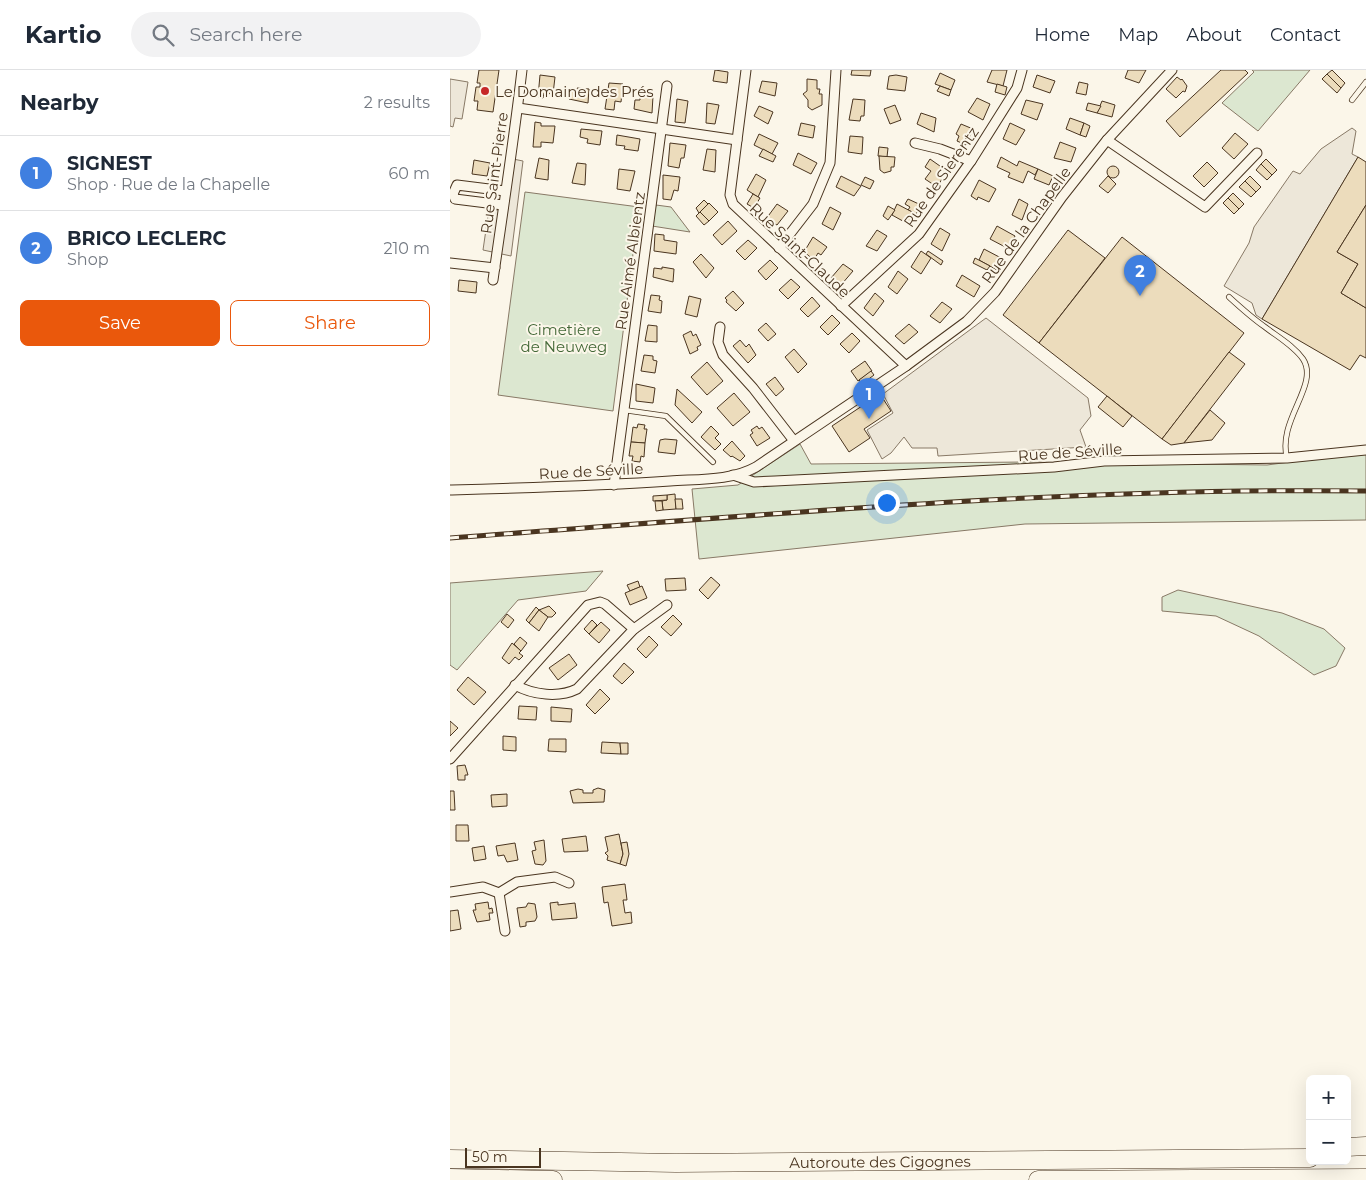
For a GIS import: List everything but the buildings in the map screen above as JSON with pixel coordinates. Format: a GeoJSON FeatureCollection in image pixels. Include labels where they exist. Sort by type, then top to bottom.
{"type":"FeatureCollection","features":[{"type":"Feature","properties":{"kind":"highway"},"geometry":{"type":"LineString","coordinates":[[1351,1147],[1366,1146]]}},
{"type":"Feature","properties":{"kind":"highway"},"geometry":{"type":"LineString","coordinates":[[1246,1157],[1306,1150]]}},
{"type":"Feature","properties":{"kind":"highway","name":"Autoroute des Cigognes"},"geometry":{"type":"LineString","coordinates":[[450,1159],[676,1163],[1306,1158]]}},
{"type":"Feature","properties":{"kind":"highway"},"geometry":{"type":"LineString","coordinates":[[1351,1158],[1366,1158]]}},
{"type":"Feature","properties":{"kind":"highway"},"geometry":{"type":"LineString","coordinates":[[450,1178],[553,1180]]}},
{"type":"Feature","properties":{"kind":"highway"},"geometry":{"type":"LineString","coordinates":[[1038,1180],[1366,1178]]}},
{"type":"Feature","properties":{"kind":"street","name":"Rue Saint-Pierre"},"geometry":{"type":"LineString","coordinates":[[493,280],[522,70]]}},
{"type":"Feature","properties":{"kind":"street","name":"Rue Saint-Claude"},"geometry":{"type":"LineString","coordinates":[[746,70],[730,195],[733,204],[906,366]]}},
{"type":"Feature","properties":{"kind":"street"},"geometry":{"type":"LineString","coordinates":[[779,248],[813,204],[830,163],[836,70]]}},
{"type":"Feature","properties":{"kind":"street","name":"Rue de Sierentz"},"geometry":{"type":"LineString","coordinates":[[841,306],[919,234],[972,161],[1017,88],[1022,70]]}},
{"type":"Feature","properties":{"kind":"street","name":"Rue de la Chapelle"},"geometry":{"type":"LineString","coordinates":[[737,475],[756,467],[906,366],[967,321],[995,292],[1062,197],[1106,140],[1172,70]]}},
{"type":"Feature","properties":{"kind":"street","name":"Rue Aimé Albientz"},"geometry":{"type":"LineString","coordinates":[[614,485],[667,86]]}},
{"type":"Feature","properties":{"kind":"street"},"geometry":{"type":"LineString","coordinates":[[518,108],[737,140]]}},
{"type":"Feature","properties":{"kind":"street"},"geometry":{"type":"LineString","coordinates":[[1106,140],[1205,206],[1257,153]]}},
{"type":"Feature","properties":{"kind":"street"},"geometry":{"type":"LineString","coordinates":[[915,143],[940,149],[972,161]]}},
{"type":"Feature","properties":{"kind":"street"},"geometry":{"type":"LineString","coordinates":[[503,205],[455,199],[453,194],[457,184],[505,191]]}},
{"type":"Feature","properties":{"kind":"street"},"geometry":{"type":"LineString","coordinates":[[450,263],[495,268]]}},
{"type":"Feature","properties":{"kind":"street"},"geometry":{"type":"LineString","coordinates":[[720,326],[718,342],[723,355],[753,388],[794,441]]}},
{"type":"Feature","properties":{"kind":"street","name":"Rue de Séville"},"geometry":{"type":"LineString","coordinates":[[450,490],[614,485],[737,475],[775,481],[1054,467],[1104,461],[1287,458],[1366,450]]}},
{"type":"Feature","properties":{"kind":"street"},"geometry":{"type":"LineString","coordinates":[[450,759],[588,605],[594,602],[605,604],[634,629]]}},
{"type":"Feature","properties":{"kind":"street"},"geometry":{"type":"LineString","coordinates":[[515,685],[528,691],[566,695],[577,689],[587,680],[634,629],[667,605]]}},
{"type":"Feature","properties":{"kind":"street"},"geometry":{"type":"LineString","coordinates":[[499,893],[517,882],[554,877],[569,883]]}},
{"type":"Feature","properties":{"kind":"street"},"geometry":{"type":"LineString","coordinates":[[450,892],[484,887],[499,893]]}},
{"type":"Feature","properties":{"kind":"street"},"geometry":{"type":"LineString","coordinates":[[499,893],[506,931]]}},
{"type":"Feature","properties":{"kind":"lane"},"geometry":{"type":"LineString","coordinates":[[1352,100],[1366,82]]}},
{"type":"Feature","properties":{"kind":"lane"},"geometry":{"type":"LineString","coordinates":[[1230,297],[1249,315],[1296,351],[1307,367],[1306,384],[1286,431],[1284,449],[1287,458]]}},
{"type":"Feature","properties":{"kind":"lane"},"geometry":{"type":"LineString","coordinates":[[624,410],[666,416],[713,462]]}},
{"type":"Feature","properties":{"kind":"green space"},"geometry":{"type":"Polygon","coordinates":[[[1252,70],[1310,70],[1258,131],[1222,103],[1254,72],[1252,70]]]}},
{"type":"Feature","properties":{"kind":"green space","name":"Cimetière de Neuweg"},"geometry":{"type":"Polygon","coordinates":[[[525,192],[639,207],[613,411],[498,395],[525,192]]]}},
{"type":"Feature","properties":{"kind":"green space"},"geometry":{"type":"Polygon","coordinates":[[[656,205],[671,207],[690,232],[652,226],[656,205]]]}},
{"type":"Feature","properties":{"kind":"green space"},"geometry":{"type":"Polygon","coordinates":[[[800,444],[811,464],[1026,462],[1267,465],[1366,452],[1366,520],[1025,524],[699,559],[692,489],[738,485],[800,444]]]}},
{"type":"Feature","properties":{"kind":"green space"},"geometry":{"type":"Polygon","coordinates":[[[603,571],[586,591],[518,600],[457,670],[450,665],[450,583],[603,571]]]}},
{"type":"Feature","properties":{"kind":"green space"},"geometry":{"type":"Polygon","coordinates":[[[1178,590],[1282,613],[1324,629],[1345,648],[1336,666],[1314,675],[1259,636],[1216,616],[1162,611],[1162,597],[1178,590]]]}},
{"type":"Feature","properties":{"kind":"shaded area"},"geometry":{"type":"Polygon","coordinates":[[[450,79],[468,82],[462,119],[455,118],[453,127],[450,126],[450,79]]]}},
{"type":"Feature","properties":{"kind":"shaded area"},"geometry":{"type":"Polygon","coordinates":[[[1352,128],[1356,131],[1352,154],[1358,157],[1262,319],[1256,315],[1252,303],[1224,286],[1249,243],[1254,227],[1293,171],[1300,174],[1321,149],[1352,128]]]}},
{"type":"Feature","properties":{"kind":"shaded area"},"geometry":{"type":"Polygon","coordinates":[[[513,159],[523,161],[511,256],[483,250],[489,209],[506,211],[513,159]]]}},
{"type":"Feature","properties":{"kind":"shaded area"},"geometry":{"type":"Polygon","coordinates":[[[986,318],[1088,398],[1091,416],[1080,430],[1086,447],[938,456],[937,448],[912,448],[904,437],[891,453],[882,459],[867,430],[893,413],[883,394],[986,318]]]}},
{"type":"Feature","properties":{"kind":"railway"},"geometry":{"type":"LineString","coordinates":[[450,538],[793,512],[1022,498],[1251,491],[1366,491]]}},
{"type":"Feature","properties":{"kind":"place","name":"Le Domaine des Prés"},"geometry":{"type":"Point","coordinates":[485,91]}},
{"type":"Feature","properties":{"kind":"place","name":"BRICO LECLERC"},"geometry":{"type":"Point","coordinates":[1140,296]}},
{"type":"Feature","properties":{"kind":"place","name":"SIGNEST"},"geometry":{"type":"Point","coordinates":[869,419]}}]}
